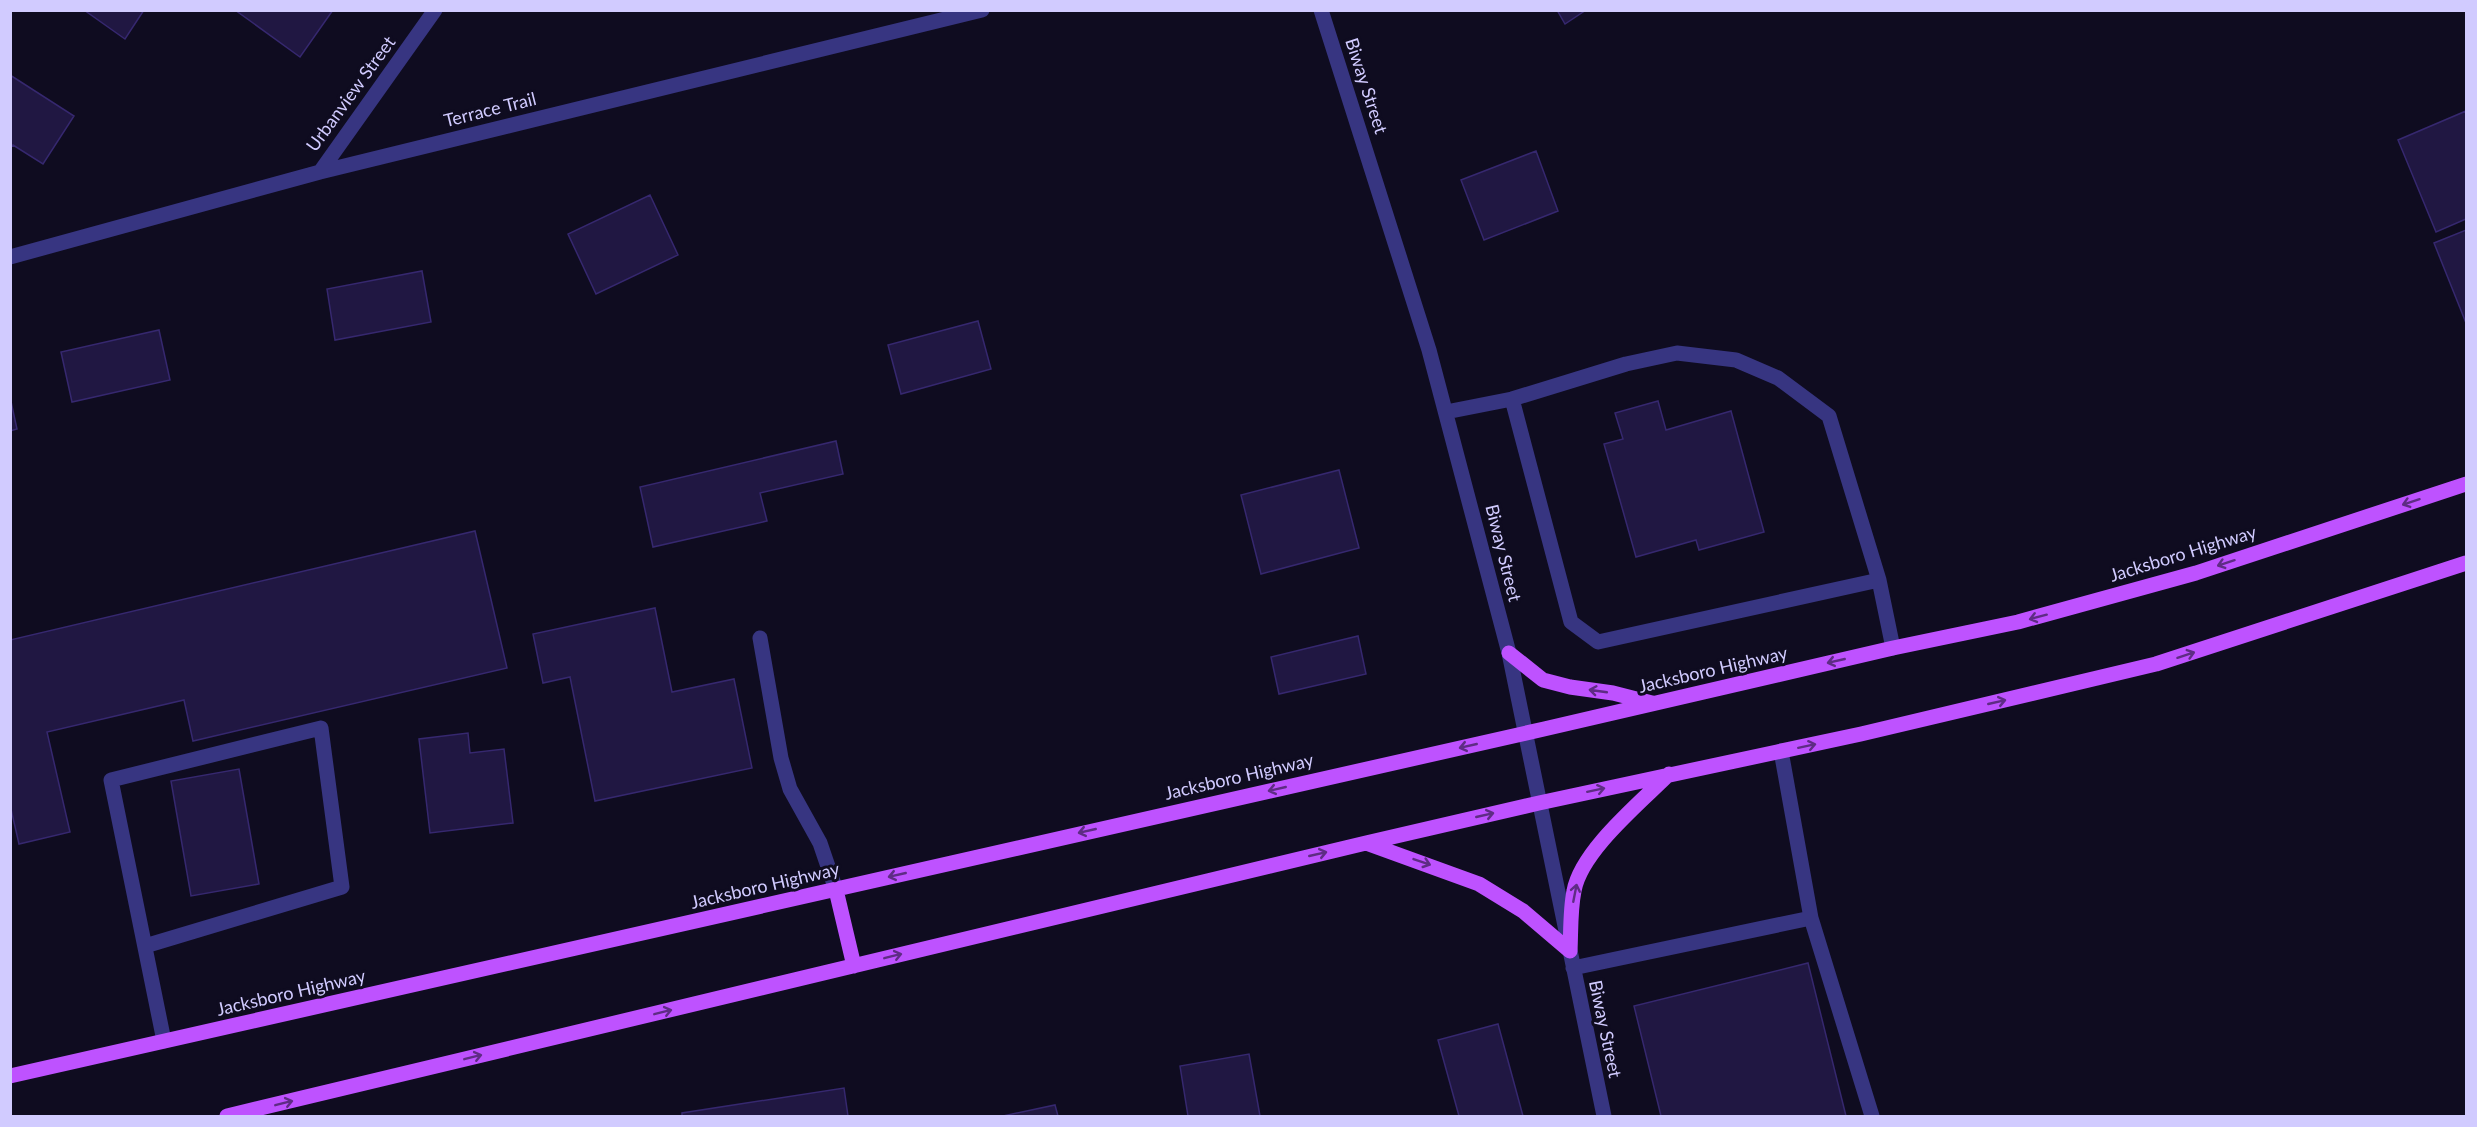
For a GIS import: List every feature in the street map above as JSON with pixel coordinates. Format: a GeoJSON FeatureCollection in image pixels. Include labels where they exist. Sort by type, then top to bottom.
{"type":"FeatureCollection","features":[{"type":"Feature","properties":{"kind":"main road","name":"Jacksboro Highway"},"geometry":{"type":"LineString","coordinates":[[10,1076],[1655,704],[1893,648],[2018,622],[2196,573],[2466,484]]}},
{"type":"Feature","properties":{"kind":"main road"},"geometry":{"type":"LineString","coordinates":[[227,1116],[1366,843],[1781,751],[2156,664],[2465,566]]}},
{"type":"Feature","properties":{"kind":"main road"},"geometry":{"type":"LineString","coordinates":[[1509,653],[1543,680],[1570,687],[1613,693],[1655,704]]}},
{"type":"Feature","properties":{"kind":"main road"},"geometry":{"type":"LineString","coordinates":[[1570,951],[1574,890],[1587,863],[1609,834],[1669,774]]}},
{"type":"Feature","properties":{"kind":"main road"},"geometry":{"type":"LineString","coordinates":[[1366,843],[1479,884],[1523,911],[1570,951]]}},
{"type":"Feature","properties":{"kind":"main road"},"geometry":{"type":"LineString","coordinates":[[836,890],[854,966]]}},
{"type":"Feature","properties":{"kind":"street","name":"Urbanview Street"},"geometry":{"type":"LineString","coordinates":[[320,172],[435,10]]}},
{"type":"Feature","properties":{"kind":"street","name":"Terrace Trail"},"geometry":{"type":"LineString","coordinates":[[10,257],[320,172],[982,10]]}},
{"type":"Feature","properties":{"kind":"street","name":"Biway Street"},"geometry":{"type":"LineString","coordinates":[[1321,10],[1430,350],[1509,653],[1604,1116]]}},
{"type":"Feature","properties":{"kind":"street"},"geometry":{"type":"LineString","coordinates":[[1446,412],[1512,399],[1626,364],[1677,353],[1736,360],[1778,378],[1828,416],[1879,580],[1893,648]]}},
{"type":"Feature","properties":{"kind":"street"},"geometry":{"type":"LineString","coordinates":[[1512,399],[1572,622],[1598,642],[1879,580]]}},
{"type":"Feature","properties":{"kind":"street"},"geometry":{"type":"LineString","coordinates":[[760,638],[781,758],[790,789],[816,835],[836,890]]}},
{"type":"Feature","properties":{"kind":"street"},"geometry":{"type":"LineString","coordinates":[[145,946],[342,887],[321,728],[111,780],[164,1041]]}},
{"type":"Feature","properties":{"kind":"street"},"geometry":{"type":"LineString","coordinates":[[1781,751],[1811,918],[1872,1116]]}},
{"type":"Feature","properties":{"kind":"street"},"geometry":{"type":"LineString","coordinates":[[1573,968],[1811,918]]}},
{"type":"Feature","properties":{"kind":"building"},"geometry":{"type":"Polygon","coordinates":[[[84,10],[144,10],[125,39],[84,10]]]}},
{"type":"Feature","properties":{"kind":"building"},"geometry":{"type":"Polygon","coordinates":[[[235,10],[333,10],[300,57],[235,10]]]}},
{"type":"Feature","properties":{"kind":"building"},"geometry":{"type":"Polygon","coordinates":[[[1557,10],[1586,10],[1565,24],[1557,10]]]}},
{"type":"Feature","properties":{"kind":"building"},"geometry":{"type":"Polygon","coordinates":[[[10,75],[74,116],[43,164],[13,145],[10,148],[10,75]]]}},
{"type":"Feature","properties":{"kind":"building"},"geometry":{"type":"Polygon","coordinates":[[[2466,111],[2466,219],[2436,232],[2398,140],[2466,111]]]}},
{"type":"Feature","properties":{"kind":"building"},"geometry":{"type":"Polygon","coordinates":[[[1536,151],[1558,211],[1484,240],[1461,180],[1536,151]]]}},
{"type":"Feature","properties":{"kind":"building"},"geometry":{"type":"Polygon","coordinates":[[[650,195],[678,255],[596,294],[568,234],[650,195]]]}},
{"type":"Feature","properties":{"kind":"building"},"geometry":{"type":"Polygon","coordinates":[[[2466,230],[2466,323],[2434,243],[2466,230]]]}},
{"type":"Feature","properties":{"kind":"building"},"geometry":{"type":"Polygon","coordinates":[[[422,271],[431,322],[335,340],[327,289],[422,271]]]}},
{"type":"Feature","properties":{"kind":"building"},"geometry":{"type":"Polygon","coordinates":[[[978,321],[991,369],[901,394],[888,345],[978,321]]]}},
{"type":"Feature","properties":{"kind":"building"},"geometry":{"type":"Polygon","coordinates":[[[159,330],[170,380],[72,402],[61,352],[159,330]]]}},
{"type":"Feature","properties":{"kind":"building"},"geometry":{"type":"Polygon","coordinates":[[[10,397],[17,429],[10,431],[10,397]]]}},
{"type":"Feature","properties":{"kind":"building"},"geometry":{"type":"Polygon","coordinates":[[[1658,401],[1666,430],[1731,411],[1764,532],[1699,550],[1696,540],[1636,557],[1604,444],[1623,439],[1615,413],[1658,401]]]}},
{"type":"Feature","properties":{"kind":"building"},"geometry":{"type":"Polygon","coordinates":[[[836,441],[843,474],[760,493],[767,521],[653,547],[640,487],[836,441]]]}},
{"type":"Feature","properties":{"kind":"building"},"geometry":{"type":"Polygon","coordinates":[[[1339,470],[1359,548],[1261,574],[1241,495],[1339,470]]]}},
{"type":"Feature","properties":{"kind":"building"},"geometry":{"type":"Polygon","coordinates":[[[475,531],[507,668],[193,741],[184,700],[47,732],[70,832],[19,844],[10,805],[10,640],[475,531]]]}},
{"type":"Feature","properties":{"kind":"building"},"geometry":{"type":"Polygon","coordinates":[[[655,608],[672,692],[734,679],[752,768],[595,801],[570,677],[543,683],[533,634],[655,608]]]}},
{"type":"Feature","properties":{"kind":"building"},"geometry":{"type":"Polygon","coordinates":[[[1358,636],[1366,674],[1279,694],[1271,657],[1358,636]]]}},
{"type":"Feature","properties":{"kind":"building"},"geometry":{"type":"Polygon","coordinates":[[[468,733],[470,753],[504,749],[513,823],[430,833],[419,739],[468,733]]]}},
{"type":"Feature","properties":{"kind":"building"},"geometry":{"type":"Polygon","coordinates":[[[239,769],[259,884],[191,896],[171,781],[239,769]]]}},
{"type":"Feature","properties":{"kind":"building"},"geometry":{"type":"Polygon","coordinates":[[[1808,963],[1846,1116],[1661,1116],[1634,1006],[1808,963]]]}},
{"type":"Feature","properties":{"kind":"building"},"geometry":{"type":"Polygon","coordinates":[[[1498,1024],[1523,1116],[1459,1116],[1438,1040],[1498,1024]]]}},
{"type":"Feature","properties":{"kind":"building"},"geometry":{"type":"Polygon","coordinates":[[[1249,1054],[1260,1116],[1188,1116],[1180,1066],[1249,1054]]]}},
{"type":"Feature","properties":{"kind":"building"},"geometry":{"type":"Polygon","coordinates":[[[844,1088],[848,1116],[682,1116],[682,1113],[844,1088]]]}},
{"type":"Feature","properties":{"kind":"building"},"geometry":{"type":"Polygon","coordinates":[[[1055,1105],[1058,1116],[1003,1116],[1055,1105]]]}}]}
